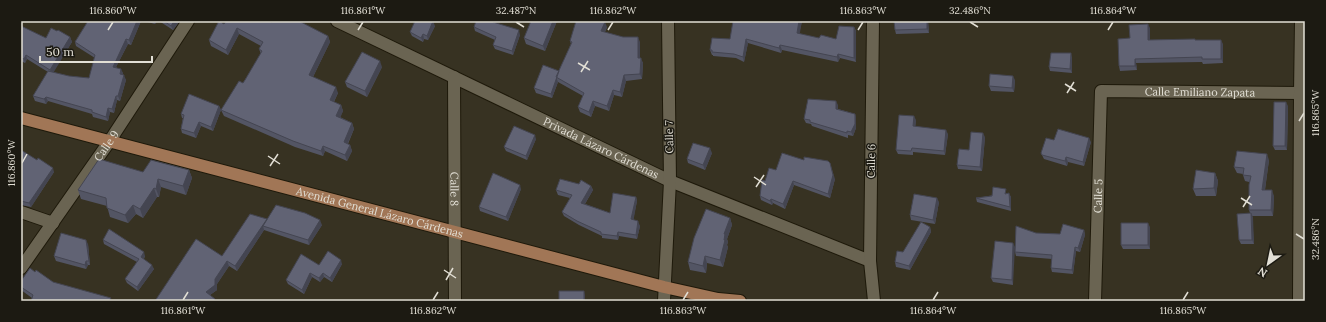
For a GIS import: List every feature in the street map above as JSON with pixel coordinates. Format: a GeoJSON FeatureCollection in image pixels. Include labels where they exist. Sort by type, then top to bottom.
{"type":"FeatureCollection","features":[{"type":"Feature","properties":{"kind":"main road","name":"Avenida General Lázaro Cárdenas"},"geometry":{"type":"LineString","coordinates":[[21,118],[664,287],[718,299],[740,301]]}},
{"type":"Feature","properties":{"kind":"street","name":"Calle 9"},"geometry":{"type":"LineString","coordinates":[[21,268],[109,142],[188,21]]}},
{"type":"Feature","properties":{"kind":"street","name":"Privada Lázaro Cárdenas"},"geometry":{"type":"LineString","coordinates":[[337,21],[670,181],[870,261]]}},
{"type":"Feature","properties":{"kind":"street","name":"Calle 7"},"geometry":{"type":"LineString","coordinates":[[664,301],[670,181],[668,21]]}},
{"type":"Feature","properties":{"kind":"street","name":"Calle 6"},"geometry":{"type":"LineString","coordinates":[[873,21],[870,261],[874,301]]}},
{"type":"Feature","properties":{"kind":"street"},"geometry":{"type":"LineString","coordinates":[[1298,301],[1302,21]]}},
{"type":"Feature","properties":{"kind":"street","name":"Calle 8"},"geometry":{"type":"LineString","coordinates":[[454,77],[455,301]]}},
{"type":"Feature","properties":{"kind":"street","name":"Calle Emiliano Zapata"},"geometry":{"type":"LineString","coordinates":[[1101,91],[1300,92]]}},
{"type":"Feature","properties":{"kind":"street","name":"Calle 5"},"geometry":{"type":"LineString","coordinates":[[1095,301],[1101,91]]}},
{"type":"Feature","properties":{"kind":"street"},"geometry":{"type":"LineString","coordinates":[[21,212],[52,223]]}},
{"type":"Feature","properties":{"kind":"building"},"geometry":{"type":"Polygon","coordinates":[[[88,21],[137,21],[129,40],[126,39],[113,67],[121,69],[120,74],[124,75],[118,96],[116,96],[112,109],[108,108],[106,117],[92,112],[92,110],[46,97],[44,99],[33,96],[48,71],[69,76],[89,78],[95,55],[75,42],[88,21]]]}},
{"type":"Feature","properties":{"kind":"building"},"geometry":{"type":"Polygon","coordinates":[[[164,21],[174,21],[171,26],[164,21]]]}},
{"type":"Feature","properties":{"kind":"building"},"geometry":{"type":"Polygon","coordinates":[[[219,21],[224,24],[226,21],[299,21],[328,36],[309,75],[336,87],[330,100],[341,105],[336,116],[352,123],[344,142],[350,145],[345,155],[323,146],[321,151],[293,141],[221,110],[239,81],[243,83],[245,80],[262,51],[259,49],[263,42],[237,28],[226,50],[209,40],[219,21]]]}},
{"type":"Feature","properties":{"kind":"building"},"geometry":{"type":"Polygon","coordinates":[[[415,21],[433,21],[427,36],[423,34],[421,38],[410,32],[415,21]]]}},
{"type":"Feature","properties":{"kind":"building"},"geometry":{"type":"Polygon","coordinates":[[[476,21],[494,21],[493,22],[519,30],[512,51],[493,45],[496,37],[474,27],[476,21]]]}},
{"type":"Feature","properties":{"kind":"building"},"geometry":{"type":"Polygon","coordinates":[[[531,21],[553,21],[543,46],[524,38],[531,21]]]}},
{"type":"Feature","properties":{"kind":"building"},"geometry":{"type":"Polygon","coordinates":[[[576,21],[603,21],[605,22],[601,31],[623,37],[638,37],[638,58],[641,58],[640,74],[624,75],[620,92],[613,90],[607,106],[593,101],[589,112],[578,107],[584,93],[556,77],[572,42],[570,41],[576,21]]]}},
{"type":"Feature","properties":{"kind":"building"},"geometry":{"type":"Polygon","coordinates":[[[733,21],[799,21],[797,33],[819,38],[821,35],[836,39],[839,26],[854,27],[854,58],[838,54],[837,57],[780,45],[779,48],[746,39],[743,57],[734,54],[712,52],[712,50],[710,50],[712,38],[730,39],[733,21]]]}},
{"type":"Feature","properties":{"kind":"building"},"geometry":{"type":"Polygon","coordinates":[[[894,21],[927,21],[927,29],[895,30],[894,21]]]}},
{"type":"Feature","properties":{"kind":"building"},"geometry":{"type":"Polygon","coordinates":[[[1148,24],[1148,40],[1221,40],[1221,59],[1202,59],[1202,57],[1135,59],[1135,66],[1119,66],[1118,39],[1130,38],[1129,25],[1148,24]]]}},
{"type":"Feature","properties":{"kind":"building"},"geometry":{"type":"Polygon","coordinates":[[[21,26],[46,38],[51,28],[70,37],[50,70],[26,55],[24,59],[21,58],[21,26]]]}},
{"type":"Feature","properties":{"kind":"building"},"geometry":{"type":"Polygon","coordinates":[[[362,52],[380,61],[365,91],[345,82],[362,52]]]}},
{"type":"Feature","properties":{"kind":"building"},"geometry":{"type":"Polygon","coordinates":[[[1051,53],[1071,53],[1070,69],[1049,67],[1051,53]]]}},
{"type":"Feature","properties":{"kind":"building"},"geometry":{"type":"Polygon","coordinates":[[[543,65],[559,71],[551,94],[534,88],[543,65]]]}},
{"type":"Feature","properties":{"kind":"building"},"geometry":{"type":"Polygon","coordinates":[[[990,74],[1013,76],[1012,88],[989,86],[990,74]]]}},
{"type":"Feature","properties":{"kind":"building"},"geometry":{"type":"Polygon","coordinates":[[[189,94],[219,106],[211,127],[199,122],[194,133],[181,129],[184,115],[181,114],[189,94]]]}},
{"type":"Feature","properties":{"kind":"building"},"geometry":{"type":"Polygon","coordinates":[[[808,99],[836,101],[836,109],[855,114],[855,124],[851,132],[847,131],[847,133],[804,119],[808,99]]]}},
{"type":"Feature","properties":{"kind":"building"},"geometry":{"type":"Polygon","coordinates":[[[1274,102],[1286,102],[1285,146],[1273,146],[1274,102]]]}},
{"type":"Feature","properties":{"kind":"building"},"geometry":{"type":"Polygon","coordinates":[[[899,115],[914,116],[913,126],[946,130],[944,151],[912,148],[911,151],[896,150],[899,115]]]}},
{"type":"Feature","properties":{"kind":"building"},"geometry":{"type":"Polygon","coordinates":[[[514,126],[535,135],[526,156],[504,147],[514,126]]]}},
{"type":"Feature","properties":{"kind":"building"},"geometry":{"type":"Polygon","coordinates":[[[1058,129],[1089,138],[1083,162],[1066,157],[1065,161],[1042,155],[1041,153],[1046,138],[1054,140],[1058,129]]]}},
{"type":"Feature","properties":{"kind":"building"},"geometry":{"type":"Polygon","coordinates":[[[971,132],[983,133],[980,167],[957,165],[959,149],[969,150],[971,132]]]}},
{"type":"Feature","properties":{"kind":"building"},"geometry":{"type":"Polygon","coordinates":[[[693,143],[710,148],[703,165],[687,159],[693,143]]]}},
{"type":"Feature","properties":{"kind":"building"},"geometry":{"type":"Polygon","coordinates":[[[21,150],[37,160],[38,158],[53,168],[29,203],[21,201],[21,150]]]}},
{"type":"Feature","properties":{"kind":"building"},"geometry":{"type":"Polygon","coordinates":[[[1237,151],[1267,154],[1262,190],[1272,190],[1271,210],[1249,210],[1249,185],[1251,176],[1243,175],[1244,168],[1234,167],[1237,151]]]}},
{"type":"Feature","properties":{"kind":"building"},"geometry":{"type":"Polygon","coordinates":[[[782,153],[804,160],[804,157],[828,161],[830,163],[833,175],[828,194],[793,181],[783,204],[771,199],[770,201],[760,196],[762,180],[765,181],[769,168],[776,170],[782,153]]]}},
{"type":"Feature","properties":{"kind":"building"},"geometry":{"type":"Polygon","coordinates":[[[99,159],[143,172],[151,160],[189,170],[183,186],[158,179],[156,189],[154,188],[140,209],[133,205],[125,215],[107,208],[106,198],[78,190],[99,159]]]}},
{"type":"Feature","properties":{"kind":"building"},"geometry":{"type":"Polygon","coordinates":[[[1196,170],[1215,173],[1214,188],[1193,189],[1196,170]]]}},
{"type":"Feature","properties":{"kind":"building"},"geometry":{"type":"Polygon","coordinates":[[[493,173],[520,185],[506,217],[479,207],[493,173]]]}},
{"type":"Feature","properties":{"kind":"building"},"geometry":{"type":"Polygon","coordinates":[[[560,179],[579,184],[581,180],[591,186],[581,203],[610,213],[613,193],[636,197],[631,219],[638,221],[636,235],[618,232],[617,236],[601,234],[601,232],[562,212],[572,195],[556,190],[560,179]]]}},
{"type":"Feature","properties":{"kind":"building"},"geometry":{"type":"Polygon","coordinates":[[[993,187],[1006,189],[1005,194],[1009,193],[1010,207],[976,198],[992,196],[993,187]]]}},
{"type":"Feature","properties":{"kind":"building"},"geometry":{"type":"Polygon","coordinates":[[[914,194],[937,198],[933,220],[910,215],[914,194]]]}},
{"type":"Feature","properties":{"kind":"building"},"geometry":{"type":"Polygon","coordinates":[[[276,205],[305,213],[320,220],[308,240],[263,226],[276,205]]]}},
{"type":"Feature","properties":{"kind":"building"},"geometry":{"type":"Polygon","coordinates":[[[706,209],[730,218],[724,234],[725,240],[720,260],[705,256],[703,266],[688,262],[694,238],[706,209]]]}},
{"type":"Feature","properties":{"kind":"building"},"geometry":{"type":"Polygon","coordinates":[[[1251,213],[1252,240],[1239,240],[1237,214],[1251,213]]]}},
{"type":"Feature","properties":{"kind":"building"},"geometry":{"type":"Polygon","coordinates":[[[250,214],[267,219],[235,266],[227,261],[215,279],[215,285],[206,292],[215,299],[214,301],[155,301],[196,239],[222,256],[250,214]]]}},
{"type":"Feature","properties":{"kind":"building"},"geometry":{"type":"Polygon","coordinates":[[[921,222],[930,227],[909,266],[895,262],[897,251],[903,252],[921,222]]]}},
{"type":"Feature","properties":{"kind":"building"},"geometry":{"type":"Polygon","coordinates":[[[1121,223],[1148,223],[1148,245],[1121,245],[1121,223]]]}},
{"type":"Feature","properties":{"kind":"building"},"geometry":{"type":"Polygon","coordinates":[[[1063,224],[1084,230],[1078,248],[1075,247],[1072,270],[1051,268],[1052,255],[1015,252],[1016,226],[1036,233],[1060,234],[1063,224]]]}},
{"type":"Feature","properties":{"kind":"building"},"geometry":{"type":"Polygon","coordinates":[[[109,229],[144,252],[141,257],[152,265],[137,287],[125,279],[139,259],[103,240],[109,229]]]}},
{"type":"Feature","properties":{"kind":"building"},"geometry":{"type":"Polygon","coordinates":[[[61,233],[86,240],[89,261],[86,261],[85,265],[54,256],[61,233]]]}},
{"type":"Feature","properties":{"kind":"building"},"geometry":{"type":"Polygon","coordinates":[[[995,241],[1013,243],[1012,280],[991,278],[995,241]]]}},
{"type":"Feature","properties":{"kind":"building"},"geometry":{"type":"Polygon","coordinates":[[[328,251],[341,260],[330,278],[323,273],[319,278],[310,273],[302,290],[286,280],[301,254],[319,265],[328,251]]]}},
{"type":"Feature","properties":{"kind":"building"},"geometry":{"type":"Polygon","coordinates":[[[30,268],[35,272],[36,270],[53,282],[111,298],[109,301],[31,301],[33,295],[21,287],[21,281],[30,268]]]}},
{"type":"Feature","properties":{"kind":"building"},"geometry":{"type":"Polygon","coordinates":[[[559,291],[584,291],[584,301],[559,301],[559,291]]]}}]}
